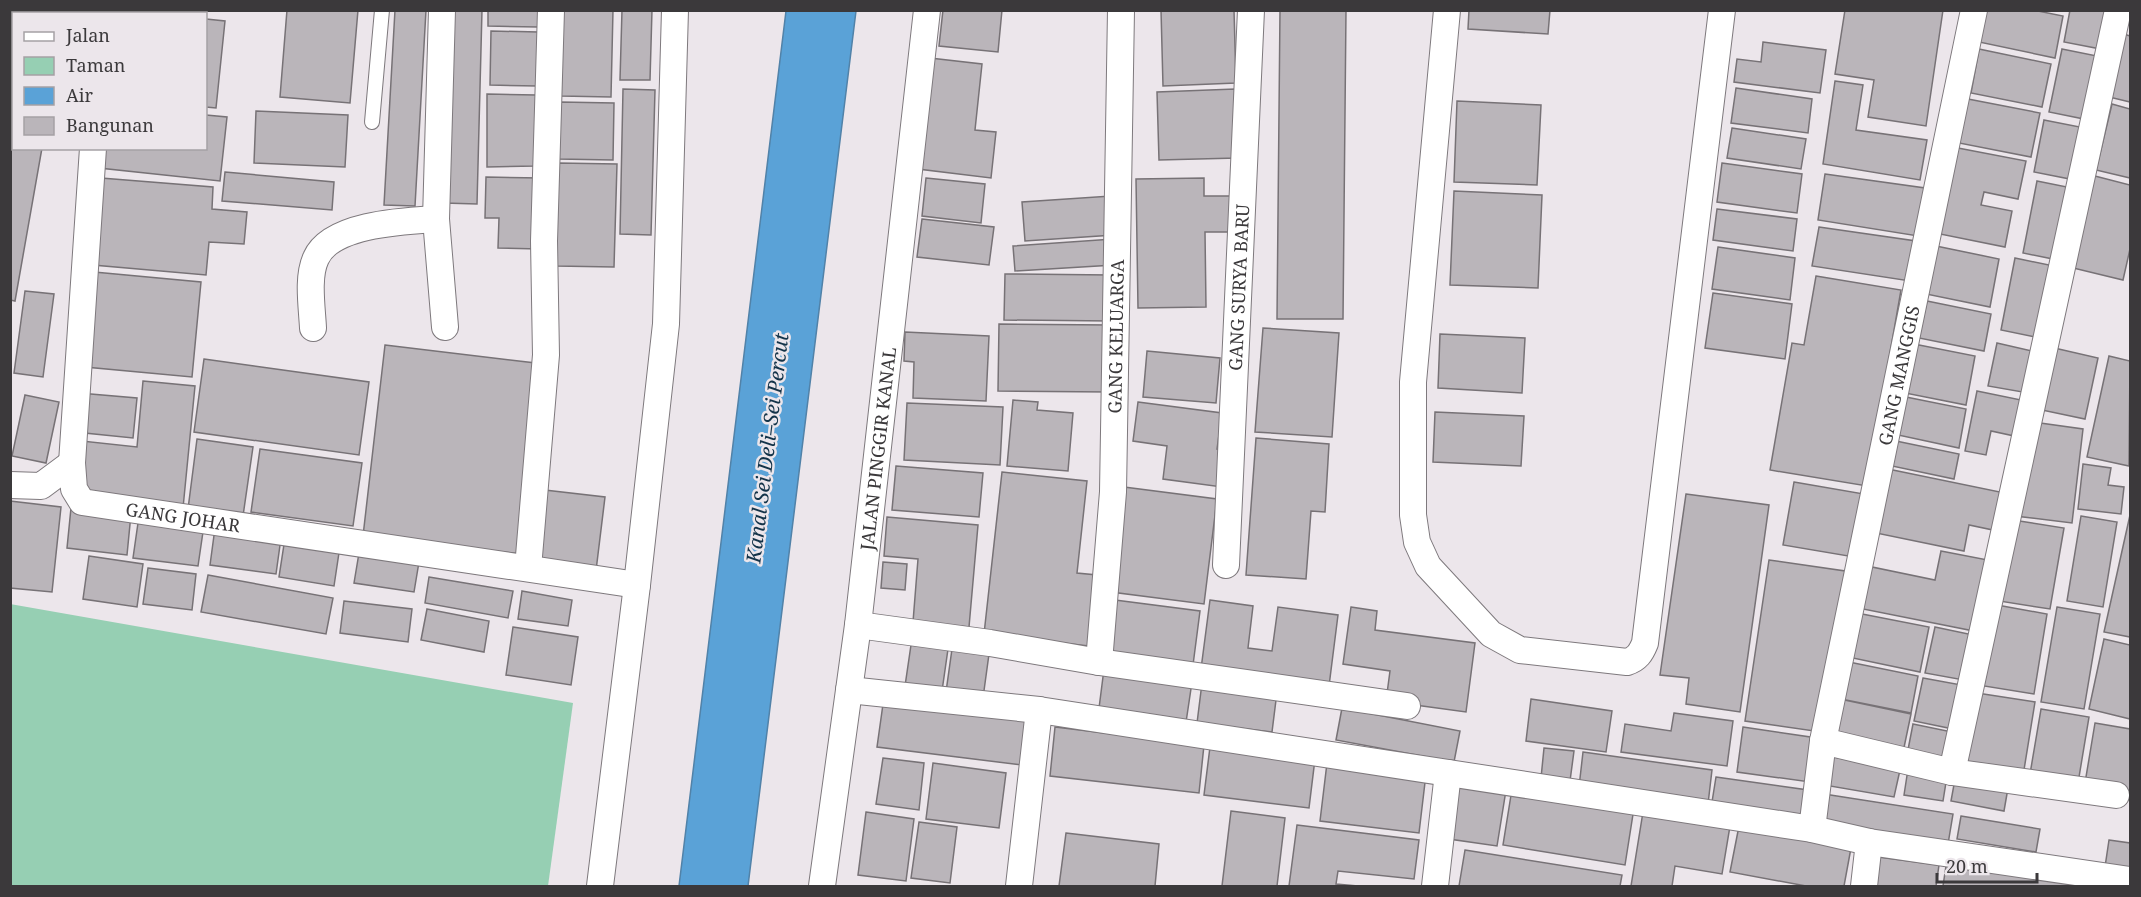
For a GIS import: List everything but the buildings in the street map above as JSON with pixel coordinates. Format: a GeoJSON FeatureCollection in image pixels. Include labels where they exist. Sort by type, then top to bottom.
{"type":"FeatureCollection","features":[{"type":"Feature","properties":{"kind":"street"},"geometry":{"type":"LineString","coordinates":[[442,10],[436,219],[445,327]]}},
{"type":"Feature","properties":{"kind":"street"},"geometry":{"type":"LineString","coordinates":[[528,568],[546,355],[544,241],[551,10]]}},
{"type":"Feature","properties":{"kind":"street"},"geometry":{"type":"LineString","coordinates":[[600,886],[638,585],[666,324],[675,10]]}},
{"type":"Feature","properties":{"kind":"street","name":"JALAN PINGGIR KANAL"},"geometry":{"type":"LineString","coordinates":[[822,886],[858,625],[927,10]]}},
{"type":"Feature","properties":{"kind":"street","name":"GANG KELUARGA"},"geometry":{"type":"LineString","coordinates":[[1099,662],[1113,492],[1121,10]]}},
{"type":"Feature","properties":{"kind":"street","name":"GANG SURYA BARU"},"geometry":{"type":"LineString","coordinates":[[1226,565],[1251,10]]}},
{"type":"Feature","properties":{"kind":"street"},"geometry":{"type":"LineString","coordinates":[[1447,10],[1413,382],[1413,515],[1417,542],[1428,566],[1491,634],[1520,650],[1627,662],[1635,660],[1642,652],[1645,643],[1722,10]]}},
{"type":"Feature","properties":{"kind":"street","name":"GANG MANGGIS"},"geometry":{"type":"LineString","coordinates":[[1812,829],[1823,741],[1974,10]]}},
{"type":"Feature","properties":{"kind":"street"},"geometry":{"type":"LineString","coordinates":[[1952,772],[2118,10]]}},
{"type":"Feature","properties":{"kind":"street","name":"GANG JOHAR"},"geometry":{"type":"LineString","coordinates":[[93,150],[72,463],[74,489],[82,502],[638,585]]}},
{"type":"Feature","properties":{"kind":"street"},"geometry":{"type":"LineString","coordinates":[[313,328],[310,285],[316,257],[331,240],[366,226],[436,219]]}},
{"type":"Feature","properties":{"kind":"street"},"geometry":{"type":"LineString","coordinates":[[10,485],[41,486],[72,463]]}},
{"type":"Feature","properties":{"kind":"street"},"geometry":{"type":"LineString","coordinates":[[858,625],[1407,706]]}},
{"type":"Feature","properties":{"kind":"street"},"geometry":{"type":"LineString","coordinates":[[849,690],[1039,710],[1812,829],[1869,842],[2130,880]]}},
{"type":"Feature","properties":{"kind":"street"},"geometry":{"type":"LineString","coordinates":[[1019,886],[1039,710]]}},
{"type":"Feature","properties":{"kind":"street"},"geometry":{"type":"LineString","coordinates":[[1823,741],[1952,772],[2116,795]]}},
{"type":"Feature","properties":{"kind":"street"},"geometry":{"type":"LineString","coordinates":[[1435,886],[1448,773]]}},
{"type":"Feature","properties":{"kind":"street"},"geometry":{"type":"LineString","coordinates":[[1863,886],[1869,842]]}},
{"type":"Feature","properties":{"kind":"lane"},"geometry":{"type":"LineString","coordinates":[[372,122],[382,10]]}},
{"type":"Feature","properties":{"kind":"green space"},"geometry":{"type":"Polygon","coordinates":[[[10,604],[573,703],[548,886],[11,886],[10,604]]]}},
{"type":"Feature","properties":{"kind":"water","name":"Kanal Sei Deli–Sei Percut"},"geometry":{"type":"Polygon","coordinates":[[[786,11],[856,11],[748,886],[679,886],[786,11]]]}}]}
